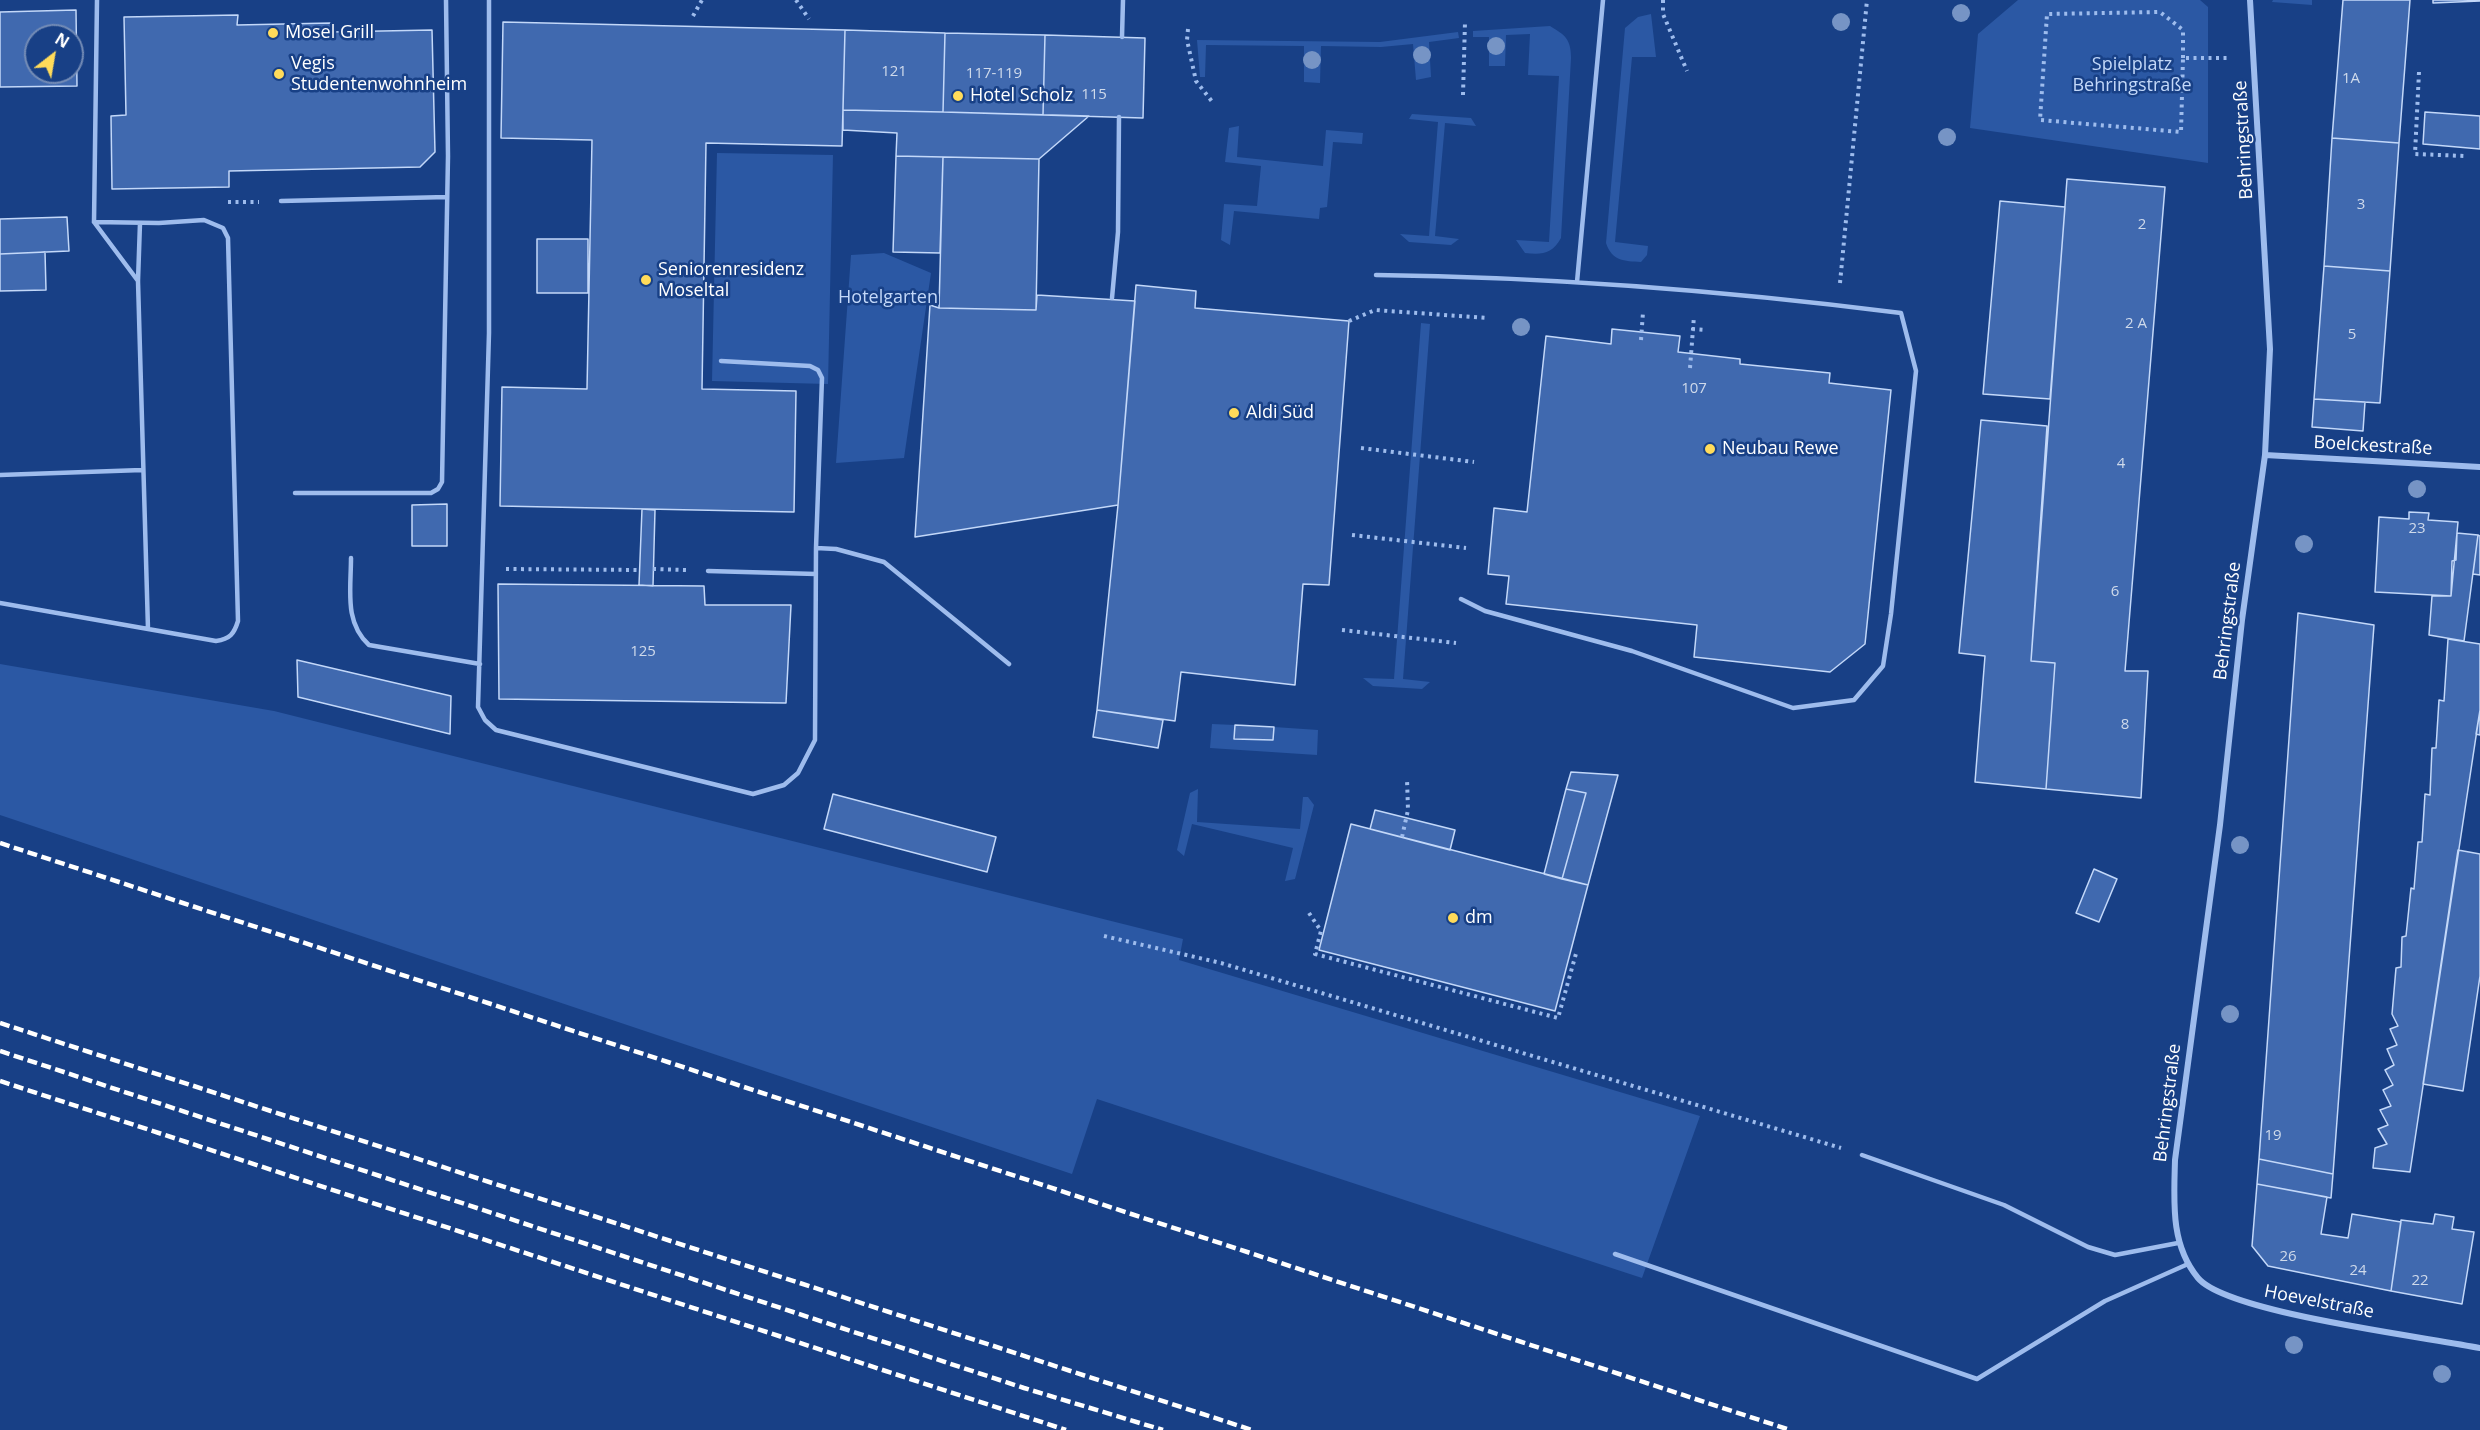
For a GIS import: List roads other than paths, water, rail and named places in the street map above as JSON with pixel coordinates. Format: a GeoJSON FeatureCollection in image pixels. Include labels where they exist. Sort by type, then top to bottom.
{"type":"FeatureCollection","features":[{"type":"Feature","properties":{"kind":"street","name":"Behringstraße"},"geometry":{"type":"LineString","coordinates":[[2178,1243],[2174,1204],[2175,1160],[2220,825],[2242,620],[2265,455],[2270,349],[2250,0]]}},
{"type":"Feature","properties":{"kind":"street","name":"Boelckestraße"},"geometry":{"type":"LineString","coordinates":[[2265,455],[2480,467]]}},
{"type":"Feature","properties":{"kind":"street","name":"Hoevelstraße"},"geometry":{"type":"LineString","coordinates":[[2178,1243],[2188,1264],[2200,1280],[2227,1297],[2271,1310],[2480,1348]]}},
{"type":"Feature","properties":{"kind":"lane"},"geometry":{"type":"LineString","coordinates":[[97,0],[94,222],[138,281]]}},
{"type":"Feature","properties":{"kind":"lane"},"geometry":{"type":"LineString","coordinates":[[295,493],[431,493],[438,489],[442,482],[447,197],[446,0]]}},
{"type":"Feature","properties":{"kind":"lane"},"geometry":{"type":"LineString","coordinates":[[489,0],[489,333],[478,707],[485,720],[496,730],[753,794],[784,785],[798,773],[815,740],[816,548],[822,378],[818,370],[810,366],[721,361]]}},
{"type":"Feature","properties":{"kind":"lane"},"geometry":{"type":"LineString","coordinates":[[1122,37],[1123,0]]}},
{"type":"Feature","properties":{"kind":"lane"},"geometry":{"type":"LineString","coordinates":[[1577,282],[1602,0]]}},
{"type":"Feature","properties":{"kind":"lane"},"geometry":{"type":"LineString","coordinates":[[1113,298],[1118,232],[1119,117]]}},
{"type":"Feature","properties":{"kind":"lane"},"geometry":{"type":"LineString","coordinates":[[281,201],[447,197]]}},
{"type":"Feature","properties":{"kind":"lane"},"geometry":{"type":"LineString","coordinates":[[0,603],[216,641],[227,639],[234,633],[238,621],[228,238],[223,228],[204,220],[140,224],[94,222]]}},
{"type":"Feature","properties":{"kind":"lane"},"geometry":{"type":"LineString","coordinates":[[140,224],[138,281],[148,629]]}},
{"type":"Feature","properties":{"kind":"lane"},"geometry":{"type":"LineString","coordinates":[[1376,275],[1490,276],[1577,282],[1696,291],[1901,313],[1916,371],[1883,666],[1854,700],[1793,708],[1632,651],[1485,611],[1461,599]]}},
{"type":"Feature","properties":{"kind":"lane"},"geometry":{"type":"LineString","coordinates":[[0,475],[142,470]]}},
{"type":"Feature","properties":{"kind":"lane"},"geometry":{"type":"LineString","coordinates":[[816,548],[836,549],[884,562],[1010,664]]}},
{"type":"Feature","properties":{"kind":"lane"},"geometry":{"type":"LineString","coordinates":[[351,558],[352,621],[358,634],[369,645],[480,664]]}},
{"type":"Feature","properties":{"kind":"lane"},"geometry":{"type":"LineString","coordinates":[[708,571],[816,574]]}},
{"type":"Feature","properties":{"kind":"lane"},"geometry":{"type":"LineString","coordinates":[[1862,1155],[2004,1205],[2088,1247],[2115,1255],[2178,1243]]}},
{"type":"Feature","properties":{"kind":"lane"},"geometry":{"type":"LineString","coordinates":[[1615,1254],[1977,1379],[2105,1301],[2188,1264]]}},
{"type":"Feature","properties":{"kind":"railway"},"geometry":{"type":"LineString","coordinates":[[0,843],[1790,1430]]}},
{"type":"Feature","properties":{"kind":"railway"},"geometry":{"type":"LineString","coordinates":[[0,1023],[1252,1430]]}},
{"type":"Feature","properties":{"kind":"railway"},"geometry":{"type":"LineString","coordinates":[[0,1051],[1024,1388],[1163,1430]]}},
{"type":"Feature","properties":{"kind":"railway"},"geometry":{"type":"LineString","coordinates":[[0,1081],[1066,1430]]}},
{"type":"Feature","properties":{"kind":"place","name":"Mosel Grill"},"geometry":{"type":"Point","coordinates":[273,33]}},
{"type":"Feature","properties":{"kind":"place","name":"Vegis Studentenwohnheim"},"geometry":{"type":"Point","coordinates":[279,74]}},
{"type":"Feature","properties":{"kind":"place","name":"Hotel Scholz"},"geometry":{"type":"Point","coordinates":[958,96]}},
{"type":"Feature","properties":{"kind":"place","name":"Seniorenresidenz Moseltal"},"geometry":{"type":"Point","coordinates":[646,280]}},
{"type":"Feature","properties":{"kind":"place","name":"Aldi Süd"},"geometry":{"type":"Point","coordinates":[1234,413]}},
{"type":"Feature","properties":{"kind":"place","name":"Neubau Rewe"},"geometry":{"type":"Point","coordinates":[1710,449]}},
{"type":"Feature","properties":{"kind":"place","name":"dm"},"geometry":{"type":"Point","coordinates":[1453,918]}},
{"type":"Feature","properties":{"kind":"park label","name":"Spielplatz Behringstraße"},"geometry":{"type":"Point","coordinates":[2132,76]}},
{"type":"Feature","properties":{"kind":"park label","name":"Hotelgarten"},"geometry":{"type":"Point","coordinates":[888,298]}}]}
